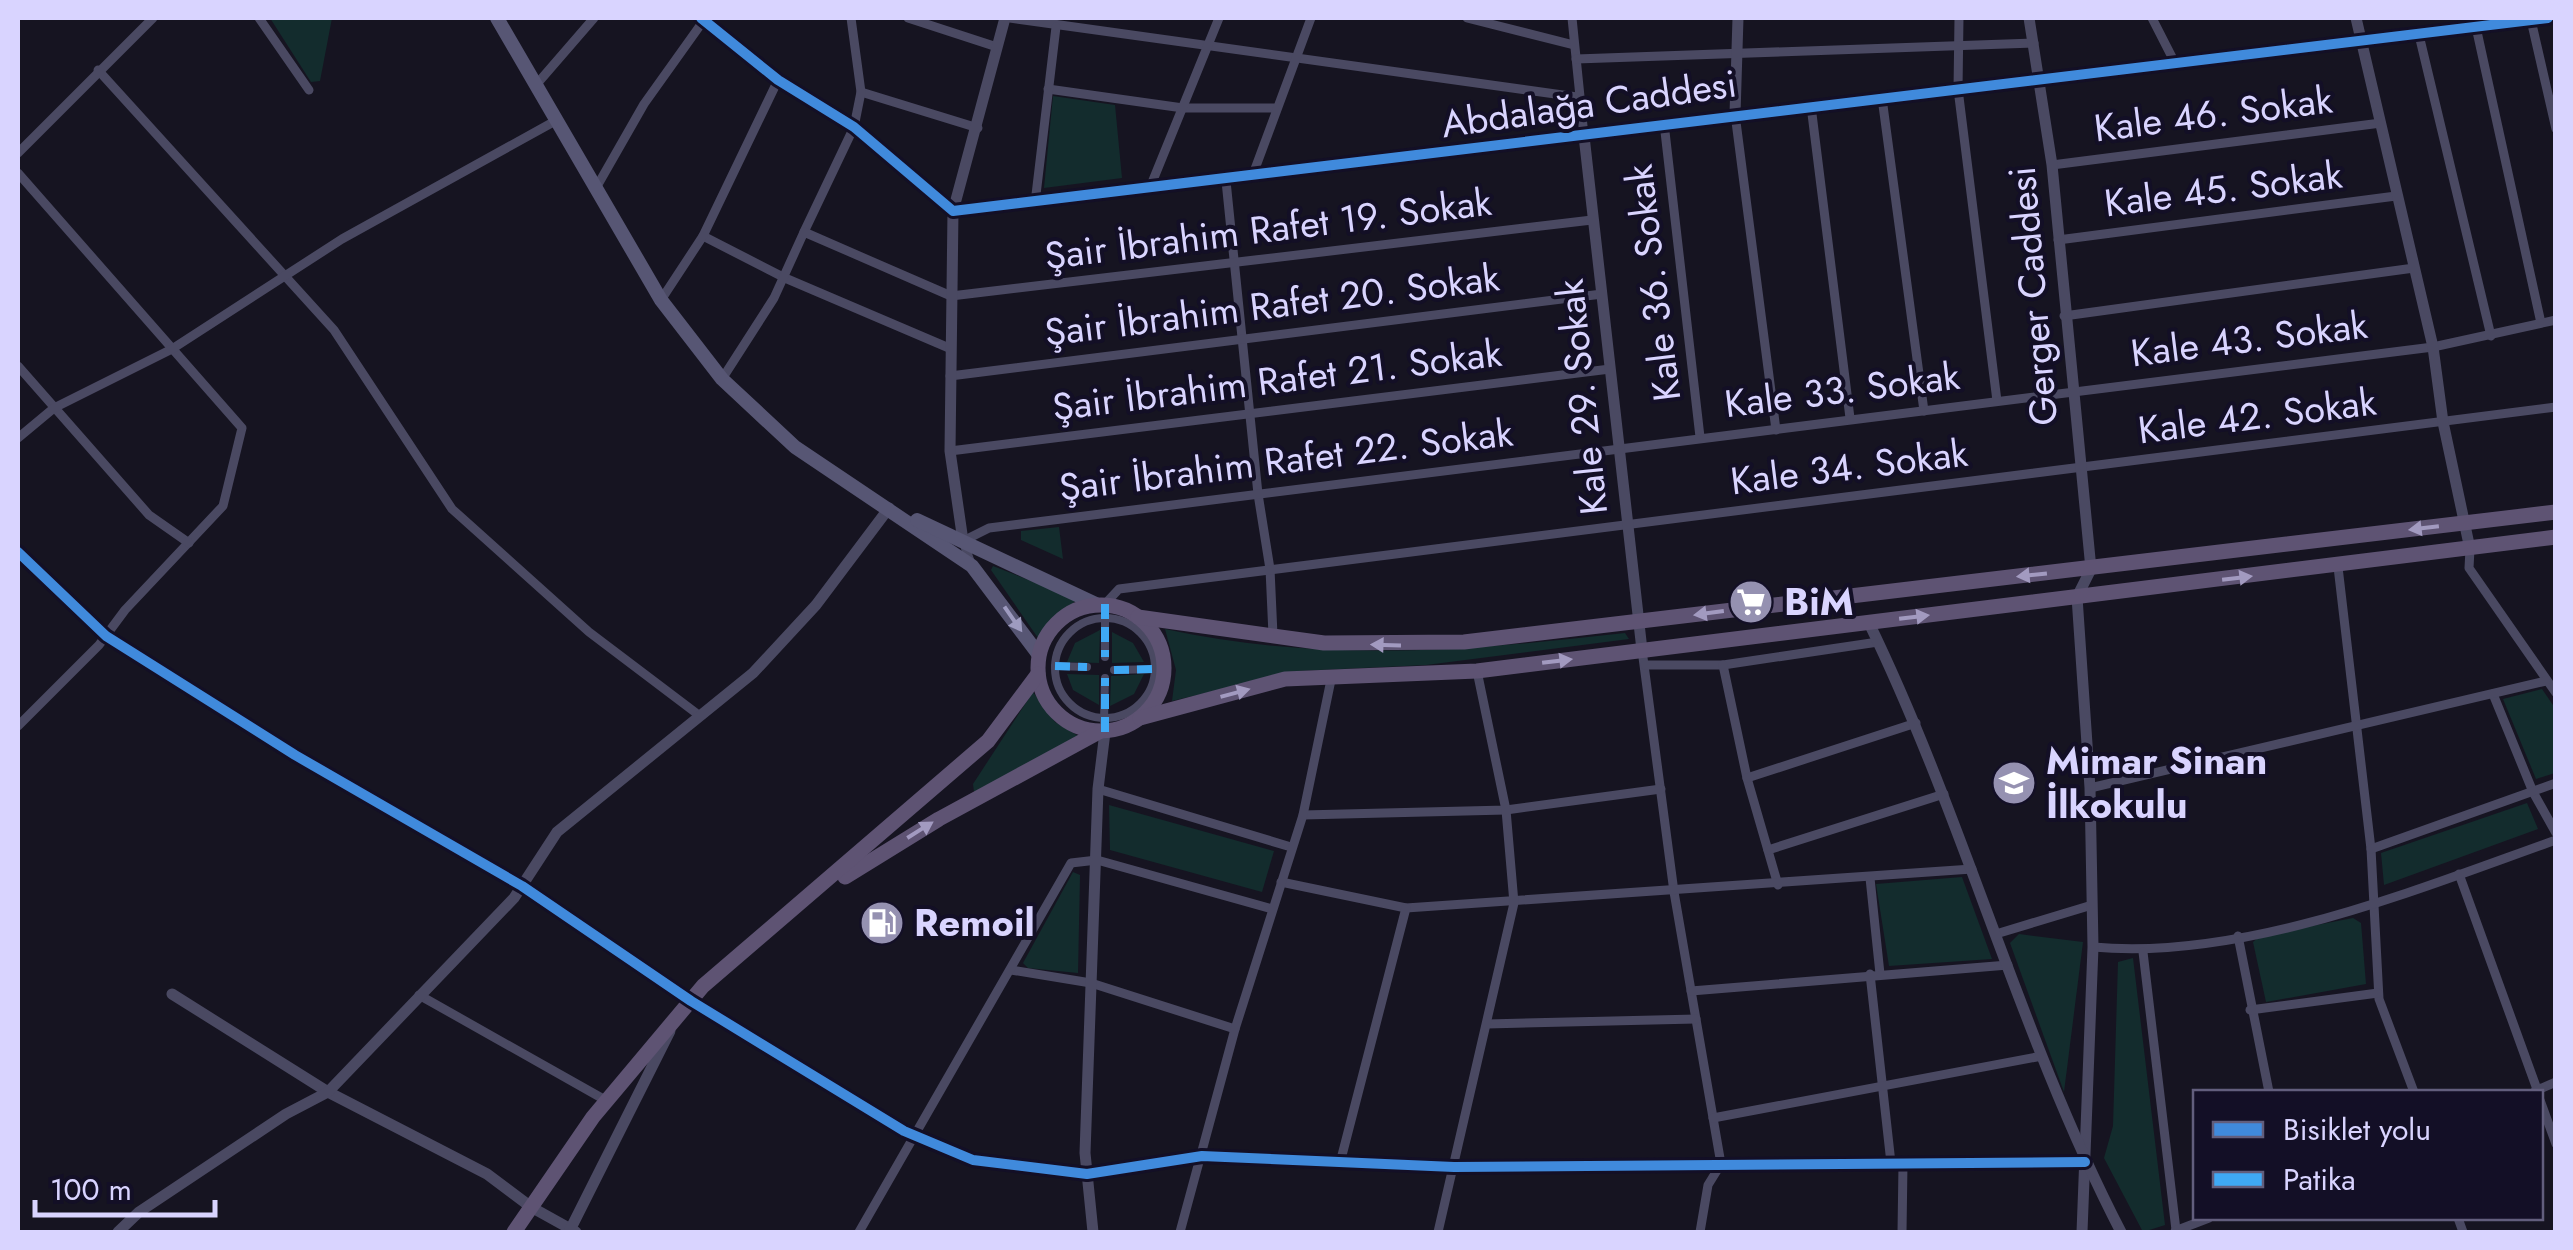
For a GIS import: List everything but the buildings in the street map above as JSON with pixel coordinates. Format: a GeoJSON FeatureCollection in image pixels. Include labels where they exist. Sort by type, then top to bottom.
{"type":"FeatureCollection","features":[{"type":"Feature","properties":{"kind":"main road"},"geometry":{"type":"LineString","coordinates":[[498,18],[661,300],[722,379],[795,447],[972,566],[1039,656]]}},
{"type":"Feature","properties":{"kind":"main road"},"geometry":{"type":"LineString","coordinates":[[890,508],[1102,609]]}},
{"type":"Feature","properties":{"kind":"main road"},"geometry":{"type":"LineString","coordinates":[[2553,541],[1869,623],[1644,658],[1478,671],[1285,679],[1103,727],[1081,728],[1051,708],[1038,674],[1039,656],[1053,626],[1080,608],[1273,636],[1411,646],[1636,623],[2556,512]]}},
{"type":"Feature","properties":{"kind":"main road"},"geometry":{"type":"LineString","coordinates":[[1138,616],[1150,628],[1164,658],[1160,691],[1140,718]]}},
{"type":"Feature","properties":{"kind":"main road"},"geometry":{"type":"LineString","coordinates":[[514,1232],[607,1100],[692,1000],[988,741],[1038,674]]}},
{"type":"Feature","properties":{"kind":"main road"},"geometry":{"type":"LineString","coordinates":[[808,900],[939,819],[1103,727]]}},
{"type":"Feature","properties":{"kind":"street"},"geometry":{"type":"LineString","coordinates":[[18,153],[154,18]]}},
{"type":"Feature","properties":{"kind":"street"},"geometry":{"type":"LineString","coordinates":[[259,18],[309,90]]}},
{"type":"Feature","properties":{"kind":"street"},"geometry":{"type":"LineString","coordinates":[[536,85],[594,18]]}},
{"type":"Feature","properties":{"kind":"street"},"geometry":{"type":"LineString","coordinates":[[722,379],[785,278],[854,126],[861,92],[851,18]]}},
{"type":"Feature","properties":{"kind":"street"},"geometry":{"type":"LineString","coordinates":[[908,18],[998,47]]}},
{"type":"Feature","properties":{"kind":"street"},"geometry":{"type":"LineString","coordinates":[[972,566],[964,541],[950,451],[953,210],[1008,18],[1578,98]]}},
{"type":"Feature","properties":{"kind":"street"},"geometry":{"type":"LineString","coordinates":[[1149,190],[1218,18]]}},
{"type":"Feature","properties":{"kind":"street"},"geometry":{"type":"LineString","coordinates":[[1252,177],[1310,18]]}},
{"type":"Feature","properties":{"kind":"street"},"geometry":{"type":"LineString","coordinates":[[1467,18],[1574,44]]}},
{"type":"Feature","properties":{"kind":"street"},"geometry":{"type":"LineString","coordinates":[[1491,18],[1502,25]]}},
{"type":"Feature","properties":{"kind":"street"},"geometry":{"type":"LineString","coordinates":[[1572,18],[1584,136]]}},
{"type":"Feature","properties":{"kind":"street"},"geometry":{"type":"LineString","coordinates":[[1738,18],[1735,114],[1776,430]]}},
{"type":"Feature","properties":{"kind":"street"},"geometry":{"type":"LineString","coordinates":[[1960,18],[1958,89],[1997,401]]}},
{"type":"Feature","properties":{"kind":"street","name":"Gerger Caddesi"},"geometry":{"type":"LineString","coordinates":[[2029,18],[2052,164],[2091,569]]}},
{"type":"Feature","properties":{"kind":"street"},"geometry":{"type":"LineString","coordinates":[[2152,18],[2174,61]]}},
{"type":"Feature","properties":{"kind":"street"},"geometry":{"type":"LineString","coordinates":[[2356,18],[2433,347],[2443,422],[2470,550],[2469,568],[2556,694]]}},
{"type":"Feature","properties":{"kind":"street","name":"Abdalağa Caddesi"},"geometry":{"type":"LineString","coordinates":[[953,210],[1226,181],[1735,114],[2548,18]]}},
{"type":"Feature","properties":{"kind":"street"},"geometry":{"type":"LineString","coordinates":[[596,188],[644,104],[702,19],[778,80],[854,126],[953,210]]}},
{"type":"Feature","properties":{"kind":"street"},"geometry":{"type":"LineString","coordinates":[[2532,20],[2556,129]]}},
{"type":"Feature","properties":{"kind":"street"},"geometry":{"type":"LineString","coordinates":[[1035,203],[1056,27]]}},
{"type":"Feature","properties":{"kind":"street"},"geometry":{"type":"LineString","coordinates":[[2476,27],[2542,323]]}},
{"type":"Feature","properties":{"kind":"street"},"geometry":{"type":"LineString","coordinates":[[2419,35],[2491,336]]}},
{"type":"Feature","properties":{"kind":"street"},"geometry":{"type":"LineString","coordinates":[[1576,60],[2034,43]]}},
{"type":"Feature","properties":{"kind":"street"},"geometry":{"type":"LineString","coordinates":[[98,70],[334,330],[452,509],[590,632],[700,716]]}},
{"type":"Feature","properties":{"kind":"street"},"geometry":{"type":"LineString","coordinates":[[661,300],[703,236],[778,80]]}},
{"type":"Feature","properties":{"kind":"street"},"geometry":{"type":"LineString","coordinates":[[1048,89],[1183,108],[1274,108]]}},
{"type":"Feature","properties":{"kind":"street"},"geometry":{"type":"LineString","coordinates":[[861,92],[978,128]]}},
{"type":"Feature","properties":{"kind":"street"},"geometry":{"type":"LineString","coordinates":[[1882,98],[1924,411]]}},
{"type":"Feature","properties":{"kind":"street"},"geometry":{"type":"LineString","coordinates":[[1811,106],[1850,418]]}},
{"type":"Feature","properties":{"kind":"street"},"geometry":{"type":"LineString","coordinates":[[18,438],[54,408],[172,349],[284,274],[557,120]]}},
{"type":"Feature","properties":{"kind":"street","name":"Kale 36. Sokak"},"geometry":{"type":"LineString","coordinates":[[1664,123],[1700,437]]}},
{"type":"Feature","properties":{"kind":"street","name":"Kale 46. Sokak"},"geometry":{"type":"LineString","coordinates":[[2052,164],[2381,123]]}},
{"type":"Feature","properties":{"kind":"street","name":"Kale 29. Sokak"},"geometry":{"type":"LineString","coordinates":[[1584,136],[1636,623],[1644,658]]}},
{"type":"Feature","properties":{"kind":"street"},"geometry":{"type":"LineString","coordinates":[[18,174],[242,428],[224,506],[18,726]]}},
{"type":"Feature","properties":{"kind":"street"},"geometry":{"type":"LineString","coordinates":[[1226,181],[1258,494],[1270,568],[1273,636]]}},
{"type":"Feature","properties":{"kind":"street","name":"Kale 45. Sokak"},"geometry":{"type":"LineString","coordinates":[[2058,240],[2396,196]]}},
{"type":"Feature","properties":{"kind":"street","name":"Şair İbrahim Rafet 19. Sokak"},"geometry":{"type":"LineString","coordinates":[[951,296],[1592,220]]}},
{"type":"Feature","properties":{"kind":"street"},"geometry":{"type":"LineString","coordinates":[[804,232],[951,296]]}},
{"type":"Feature","properties":{"kind":"street"},"geometry":{"type":"LineString","coordinates":[[703,236],[785,278],[949,348]]}},
{"type":"Feature","properties":{"kind":"street"},"geometry":{"type":"LineString","coordinates":[[2064,316],[2414,268]]}},
{"type":"Feature","properties":{"kind":"street","name":"Şair İbrahim Rafet 20. Sokak"},"geometry":{"type":"LineString","coordinates":[[950,376],[1602,294]]}},
{"type":"Feature","properties":{"kind":"street","name":"Kale 43. Sokak"},"geometry":{"type":"LineString","coordinates":[[2072,390],[2433,347],[2556,320]]}},
{"type":"Feature","properties":{"kind":"street"},"geometry":{"type":"LineString","coordinates":[[18,366],[149,515],[189,543]]}},
{"type":"Feature","properties":{"kind":"street","name":"Şair İbrahim Rafet 21. Sokak"},"geometry":{"type":"LineString","coordinates":[[950,451],[1610,369]]}},
{"type":"Feature","properties":{"kind":"street","name":"Kale 33. Sokak"},"geometry":{"type":"LineString","coordinates":[[1618,446],[1776,430],[2072,390]]}},
{"type":"Feature","properties":{"kind":"street","name":"Kale 42. Sokak"},"geometry":{"type":"LineString","coordinates":[[2079,469],[2556,407]]}},
{"type":"Feature","properties":{"kind":"street","name":"Şair İbrahim Rafet 22. Sokak"},"geometry":{"type":"LineString","coordinates":[[964,541],[989,528],[1618,446]]}},
{"type":"Feature","properties":{"kind":"street","name":"Kale 34. Sokak"},"geometry":{"type":"LineString","coordinates":[[1102,609],[1119,589],[2079,469]]}},
{"type":"Feature","properties":{"kind":"street"},"geometry":{"type":"LineString","coordinates":[[118,1232],[139,1212],[286,1114],[328,1092],[522,886],[557,832],[753,673],[816,605],[890,508]]}},
{"type":"Feature","properties":{"kind":"street"},"geometry":{"type":"LineString","coordinates":[[18,552],[106,636],[295,755],[522,886],[692,1000],[912,1135],[973,1160],[1087,1174],[1202,1156],[1454,1167],[2085,1162]]}},
{"type":"Feature","properties":{"kind":"street"},"geometry":{"type":"LineString","coordinates":[[2338,567],[2371,849],[2378,994],[2413,1090]]}},
{"type":"Feature","properties":{"kind":"street"},"geometry":{"type":"LineString","coordinates":[[2082,1232],[2093,947],[2090,788],[2077,597],[2091,569]]}},
{"type":"Feature","properties":{"kind":"street"},"geometry":{"type":"LineString","coordinates":[[1102,609],[1105,658]]}},
{"type":"Feature","properties":{"kind":"street"},"geometry":{"type":"LineString","coordinates":[[1102,609],[1066,636],[1055,666],[1066,699],[1103,727]]}},
{"type":"Feature","properties":{"kind":"street"},"geometry":{"type":"LineString","coordinates":[[1102,609],[1137,628],[1155,655],[1156,669],[1152,688],[1143,703],[1103,727]]}},
{"type":"Feature","properties":{"kind":"street"},"geometry":{"type":"LineString","coordinates":[[1869,623],[1916,723],[2085,1162],[2121,1232]]}},
{"type":"Feature","properties":{"kind":"street"},"geometry":{"type":"LineString","coordinates":[[1700,1232],[1708,1185],[1721,1164],[1674,892],[1644,658],[1723,665],[1878,642]]}},
{"type":"Feature","properties":{"kind":"street"},"geometry":{"type":"LineString","coordinates":[[1723,665],[1747,778],[1778,886]]}},
{"type":"Feature","properties":{"kind":"street"},"geometry":{"type":"LineString","coordinates":[[1055,666],[1088,668]]}},
{"type":"Feature","properties":{"kind":"street"},"geometry":{"type":"LineString","coordinates":[[1114,670],[1156,669]]}},
{"type":"Feature","properties":{"kind":"street"},"geometry":{"type":"LineString","coordinates":[[1438,1232],[1514,902],[1506,810],[1478,671]]}},
{"type":"Feature","properties":{"kind":"street"},"geometry":{"type":"LineString","coordinates":[[1180,1232],[1235,1029],[1303,816],[1332,676]]}},
{"type":"Feature","properties":{"kind":"street"},"geometry":{"type":"LineString","coordinates":[[1093,1232],[1087,1174],[1091,983],[1106,678]]}},
{"type":"Feature","properties":{"kind":"street"},"geometry":{"type":"LineString","coordinates":[[2090,788],[2546,681]]}},
{"type":"Feature","properties":{"kind":"street"},"geometry":{"type":"LineString","coordinates":[[2493,694],[2533,792],[2556,833]]}},
{"type":"Feature","properties":{"kind":"street"},"geometry":{"type":"LineString","coordinates":[[1747,778],[1916,723]]}},
{"type":"Feature","properties":{"kind":"street"},"geometry":{"type":"LineString","coordinates":[[2371,849],[2556,783]]}},
{"type":"Feature","properties":{"kind":"street"},"geometry":{"type":"LineString","coordinates":[[1098,789],[1292,847]]}},
{"type":"Feature","properties":{"kind":"street"},"geometry":{"type":"LineString","coordinates":[[1303,816],[1506,810],[1662,789]]}},
{"type":"Feature","properties":{"kind":"street"},"geometry":{"type":"LineString","coordinates":[[1768,850],[1944,794]]}},
{"type":"Feature","properties":{"kind":"street"},"geometry":{"type":"LineString","coordinates":[[2093,947],[2143,952],[2238,936],[2371,906],[2556,840]]}},
{"type":"Feature","properties":{"kind":"street"},"geometry":{"type":"LineString","coordinates":[[859,1232],[1071,863],[1097,860],[1272,909]]}},
{"type":"Feature","properties":{"kind":"street"},"geometry":{"type":"LineString","coordinates":[[1281,882],[1406,908],[1778,886],[1972,869]]}},
{"type":"Feature","properties":{"kind":"street"},"geometry":{"type":"LineString","coordinates":[[2460,874],[2536,1090]]}},
{"type":"Feature","properties":{"kind":"street"},"geometry":{"type":"LineString","coordinates":[[1870,878],[1882,1086],[1891,1163]]}},
{"type":"Feature","properties":{"kind":"street"},"geometry":{"type":"LineString","coordinates":[[1996,934],[2092,905]]}},
{"type":"Feature","properties":{"kind":"street"},"geometry":{"type":"LineString","coordinates":[[1340,1163],[1406,908]]}},
{"type":"Feature","properties":{"kind":"street"},"geometry":{"type":"LineString","coordinates":[[2238,936],[2250,1010],[2270,1090]]}},
{"type":"Feature","properties":{"kind":"street"},"geometry":{"type":"LineString","coordinates":[[2143,952],[2173,1231],[2204,1220]]}},
{"type":"Feature","properties":{"kind":"street"},"geometry":{"type":"LineString","coordinates":[[1691,991],[2008,965]]}},
{"type":"Feature","properties":{"kind":"street"},"geometry":{"type":"LineString","coordinates":[[1012,970],[1091,983],[1235,1029]]}},
{"type":"Feature","properties":{"kind":"street"},"geometry":{"type":"LineString","coordinates":[[172,994],[328,1092],[487,1174],[572,1231],[653,1072],[673,1022]]}},
{"type":"Feature","properties":{"kind":"street"},"geometry":{"type":"LineString","coordinates":[[2250,1010],[2378,994]]}},
{"type":"Feature","properties":{"kind":"street"},"geometry":{"type":"LineString","coordinates":[[419,995],[607,1100]]}},
{"type":"Feature","properties":{"kind":"street"},"geometry":{"type":"LineString","coordinates":[[1487,1024],[1696,1019]]}},
{"type":"Feature","properties":{"kind":"street"},"geometry":{"type":"LineString","coordinates":[[1713,1118],[2042,1056]]}},
{"type":"Feature","properties":{"kind":"street"},"geometry":{"type":"LineString","coordinates":[[2543,1110],[2556,1144]]}},
{"type":"Feature","properties":{"kind":"street"},"geometry":{"type":"LineString","coordinates":[[1902,1232],[1903,1164]]}},
{"type":"Feature","properties":{"kind":"green space"},"geometry":{"type":"Polygon","coordinates":[[[270,18],[332,18],[320,81],[311,82],[270,18]]]}},
{"type":"Feature","properties":{"kind":"green space"},"geometry":{"type":"Polygon","coordinates":[[[1053,96],[1115,105],[1122,178],[1044,188],[1053,96]]]}},
{"type":"Feature","properties":{"kind":"green space"},"geometry":{"type":"Polygon","coordinates":[[[1059,527],[1063,559],[1021,540],[1021,531],[1059,527]]]}},
{"type":"Feature","properties":{"kind":"green space"},"geometry":{"type":"Polygon","coordinates":[[[993,566],[1077,599],[1038,638],[991,570],[993,566]]]}},
{"type":"Feature","properties":{"kind":"green space"},"geometry":{"type":"Polygon","coordinates":[[[1165,629],[1224,640],[1338,650],[1451,649],[1625,633],[1629,639],[1426,665],[1298,671],[1172,701],[1176,670],[1165,629]]]}},
{"type":"Feature","properties":{"kind":"green space"},"geometry":{"type":"Polygon","coordinates":[[[1100,630],[1099,663],[1067,662],[1075,643],[1100,630]]]}},
{"type":"Feature","properties":{"kind":"green space"},"geometry":{"type":"Polygon","coordinates":[[[1112,632],[1133,643],[1144,662],[1112,663],[1112,632]]]}},
{"type":"Feature","properties":{"kind":"green space"},"geometry":{"type":"Polygon","coordinates":[[[1067,674],[1099,675],[1099,705],[1073,690],[1067,674]]]}},
{"type":"Feature","properties":{"kind":"green space"},"geometry":{"type":"Polygon","coordinates":[[[1144,674],[1134,694],[1110,706],[1111,676],[1144,674]]]}},
{"type":"Feature","properties":{"kind":"green space"},"geometry":{"type":"Polygon","coordinates":[[[2542,689],[2555,708],[2555,773],[2536,779],[2503,699],[2542,689]]]}},
{"type":"Feature","properties":{"kind":"green space"},"geometry":{"type":"Polygon","coordinates":[[[1033,692],[1055,722],[1080,737],[974,792],[973,784],[1033,692]]]}},
{"type":"Feature","properties":{"kind":"green space"},"geometry":{"type":"Polygon","coordinates":[[[2527,803],[2538,829],[2384,885],[2381,853],[2527,803]]]}},
{"type":"Feature","properties":{"kind":"green space"},"geometry":{"type":"Polygon","coordinates":[[[1109,805],[1274,851],[1262,892],[1110,850],[1109,805]]]}},
{"type":"Feature","properties":{"kind":"green space"},"geometry":{"type":"Polygon","coordinates":[[[1073,872],[1080,875],[1078,973],[1028,968],[1023,963],[1073,872]]]}},
{"type":"Feature","properties":{"kind":"green space"},"geometry":{"type":"Polygon","coordinates":[[[1962,877],[1992,959],[1889,966],[1876,884],[1962,877]]]}},
{"type":"Feature","properties":{"kind":"green space"},"geometry":{"type":"Polygon","coordinates":[[[2353,918],[2361,923],[2366,984],[2266,1002],[2253,942],[2260,936],[2353,918]]]}},
{"type":"Feature","properties":{"kind":"green space"},"geometry":{"type":"Polygon","coordinates":[[[2019,934],[2083,942],[2064,1092],[2010,943],[2019,934]]]}},
{"type":"Feature","properties":{"kind":"green space"},"geometry":{"type":"Polygon","coordinates":[[[2133,958],[2165,1225],[2143,1232],[2104,1158],[2113,1126],[2118,962],[2133,958]]]}},
{"type":"Feature","properties":{"kind":"marked path"},"geometry":{"type":"LineString","coordinates":[[1105,604],[1105,657]]}},
{"type":"Feature","properties":{"kind":"marked path"},"geometry":{"type":"LineString","coordinates":[[1055,666],[1087,667]]}},
{"type":"Feature","properties":{"kind":"marked path"},"geometry":{"type":"LineString","coordinates":[[1114,670],[1156,669]]}},
{"type":"Feature","properties":{"kind":"marked path"},"geometry":{"type":"LineString","coordinates":[[1105,678],[1105,732]]}},
{"type":"Feature","properties":{"kind":"cycle path"},"geometry":{"type":"LineString","coordinates":[[701,18],[778,80],[854,127],[953,211],[2548,18]]}},
{"type":"Feature","properties":{"kind":"cycle path"},"geometry":{"type":"LineString","coordinates":[[18,552],[106,636],[295,755],[522,886],[691,1001],[904,1131],[973,1160],[1087,1174],[1202,1156],[1454,1167],[2085,1162]]}},
{"type":"Feature","properties":{"kind":"place","name":"BiM"},"geometry":{"type":"Point","coordinates":[1751,602]}},
{"type":"Feature","properties":{"kind":"place","name":"Mimar Sinan İlkokulu"},"geometry":{"type":"Point","coordinates":[2014,783]}},
{"type":"Feature","properties":{"kind":"place","name":"Remoil"},"geometry":{"type":"Point","coordinates":[882,923]}}]}
